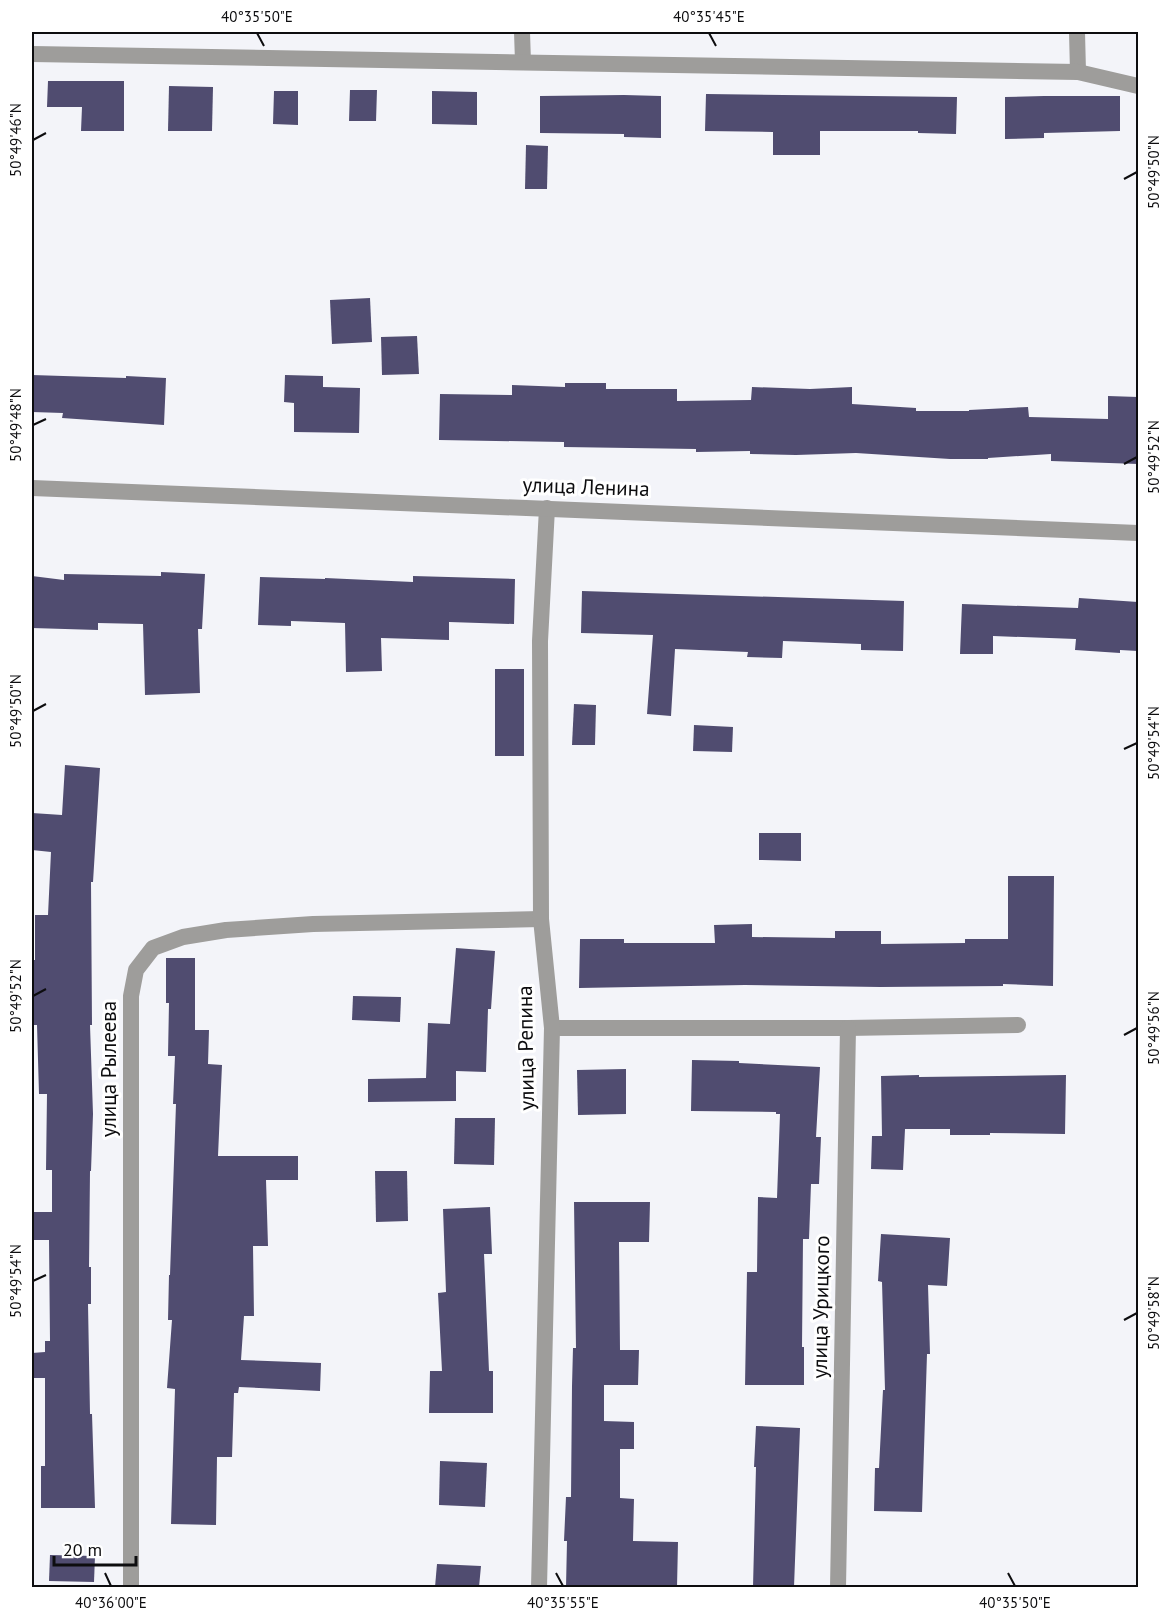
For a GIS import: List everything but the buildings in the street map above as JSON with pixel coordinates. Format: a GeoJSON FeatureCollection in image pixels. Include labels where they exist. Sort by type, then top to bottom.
{"type":"FeatureCollection","features":[{"type":"Feature","properties":{"kind":"street"},"geometry":{"type":"LineString","coordinates":[[522,32],[523,62]]}},
{"type":"Feature","properties":{"kind":"street"},"geometry":{"type":"LineString","coordinates":[[1077,32],[1078,72]]}},
{"type":"Feature","properties":{"kind":"street"},"geometry":{"type":"LineString","coordinates":[[32,54],[1078,72],[1138,86]]}},
{"type":"Feature","properties":{"kind":"street","name":"улица Ленина"},"geometry":{"type":"LineString","coordinates":[[32,488],[1138,532]]}},
{"type":"Feature","properties":{"kind":"street","name":"улица Репина"},"geometry":{"type":"LineString","coordinates":[[539,1587],[552,1028],[541,919],[540,641],[547,508]]}},
{"type":"Feature","properties":{"kind":"street","name":"улица Рылеева"},"geometry":{"type":"LineString","coordinates":[[131,1587],[130,996],[136,970],[153,948],[183,936],[226,930],[313,924],[541,919]]}},
{"type":"Feature","properties":{"kind":"street"},"geometry":{"type":"LineString","coordinates":[[552,1028],[848,1028],[1018,1025]]}},
{"type":"Feature","properties":{"kind":"street","name":"улица Урицкого"},"geometry":{"type":"LineString","coordinates":[[838,1587],[848,1028]]}}]}
